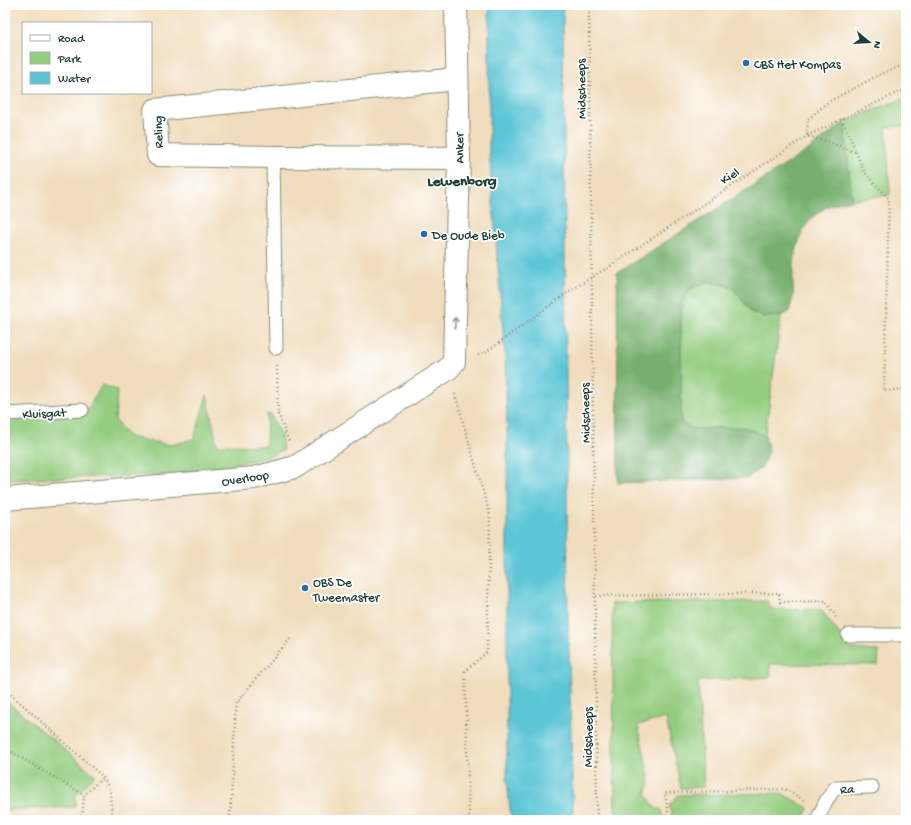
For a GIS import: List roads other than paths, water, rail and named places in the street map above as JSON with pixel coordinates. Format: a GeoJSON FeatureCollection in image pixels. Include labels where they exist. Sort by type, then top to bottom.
{"type":"FeatureCollection","features":[{"type":"Feature","properties":{"kind":"street","name":"Anker"},"geometry":{"type":"LineString","coordinates":[[451,365],[459,158],[456,5]]}},
{"type":"Feature","properties":{"kind":"street","name":"Reling"},"geometry":{"type":"LineString","coordinates":[[457,79],[155,110],[158,155],[459,158]]}},
{"type":"Feature","properties":{"kind":"street","name":"Overloop"},"geometry":{"type":"LineString","coordinates":[[5,499],[254,478],[295,467],[451,365]]}},
{"type":"Feature","properties":{"kind":"lane"},"geometry":{"type":"LineString","coordinates":[[273,157],[276,348]]}},
{"type":"Feature","properties":{"kind":"lane","name":"Kluisgat"},"geometry":{"type":"LineString","coordinates":[[5,414],[82,410]]}},
{"type":"Feature","properties":{"kind":"lane"},"geometry":{"type":"LineString","coordinates":[[848,636],[906,634]]}},
{"type":"Feature","properties":{"kind":"lane","name":"Ra"},"geometry":{"type":"LineString","coordinates":[[819,815],[835,788],[872,787]]}},
{"type":"Feature","properties":{"kind":"water"},"geometry":{"type":"Polygon","coordinates":[[[489,5],[563,5],[568,612],[573,820],[511,820],[507,780],[507,426],[505,357],[489,152],[489,5]]]}},
{"type":"Feature","properties":{"kind":"place","name":"CBS Het Kompas"},"geometry":{"type":"Point","coordinates":[746,63]}},
{"type":"Feature","properties":{"kind":"place","name":"De Oude Bieb"},"geometry":{"type":"Point","coordinates":[424,234]}},
{"type":"Feature","properties":{"kind":"place","name":"OBS De Tweemaster"},"geometry":{"type":"Point","coordinates":[305,588]}},
{"type":"Feature","properties":{"kind":"district","name":"Lewenborg"},"geometry":{"type":"Point","coordinates":[462,180]}}]}
